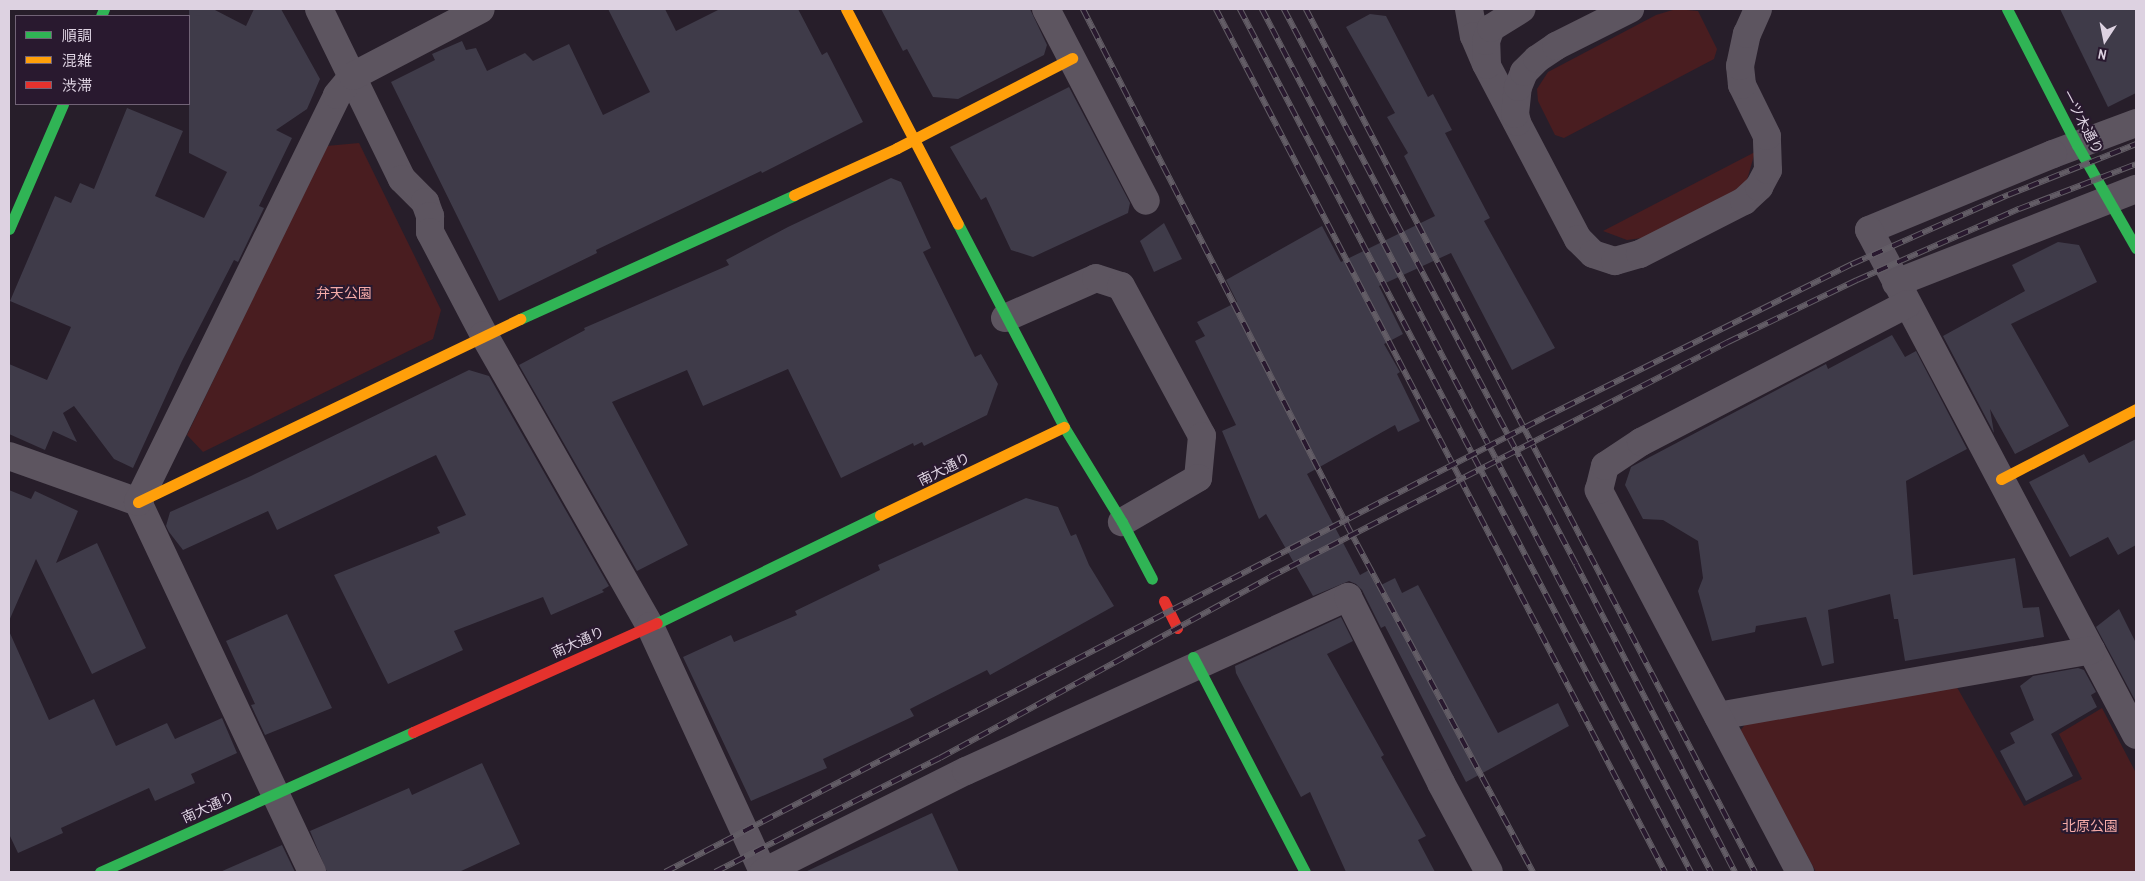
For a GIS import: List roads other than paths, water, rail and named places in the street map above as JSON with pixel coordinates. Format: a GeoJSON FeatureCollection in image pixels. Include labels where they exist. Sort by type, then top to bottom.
{"type":"FeatureCollection","features":[{"type":"Feature","properties":{"kind":"street"},"geometry":{"type":"LineString","coordinates":[[320,9],[402,179],[425,202],[430,216],[430,232],[484,335],[650,626],[764,872],[966,771],[1195,661],[1348,597],[1441,783],[1489,872]]}},
{"type":"Feature","properties":{"kind":"street"},"geometry":{"type":"LineString","coordinates":[[138,502],[337,95],[353,76],[481,9]]}},
{"type":"Feature","properties":{"kind":"street"},"geometry":{"type":"LineString","coordinates":[[846,9],[915,139],[1005,318],[1064,428],[1122,522],[1152,579]]}},
{"type":"Feature","properties":{"kind":"street"},"geometry":{"type":"LineString","coordinates":[[1046,9],[1146,201]]}},
{"type":"Feature","properties":{"kind":"street"},"geometry":{"type":"LineString","coordinates":[[1469,9],[1474,36],[1489,71],[1578,239],[1593,254],[1615,261],[1640,254],[1744,201],[1759,187],[1768,170],[1767,136],[1742,85],[1740,66],[1747,34],[1758,9]]}},
{"type":"Feature","properties":{"kind":"street"},"geometry":{"type":"LineString","coordinates":[[1489,71],[1486,41],[1491,28],[1522,9]]}},
{"type":"Feature","properties":{"kind":"street"},"geometry":{"type":"LineString","coordinates":[[1519,130],[1515,114],[1516,101],[1518,87],[1524,72],[1536,59],[1556,46],[1630,9]]}},
{"type":"Feature","properties":{"kind":"street","name":"一ツ木通り"},"geometry":{"type":"LineString","coordinates":[[2007,9],[2077,145],[2136,248]]}},
{"type":"Feature","properties":{"kind":"street"},"geometry":{"type":"LineString","coordinates":[[138,502],[484,335],[915,139],[1072,58]]}},
{"type":"Feature","properties":{"kind":"street"},"geometry":{"type":"LineString","coordinates":[[9,228],[63,105]]}},
{"type":"Feature","properties":{"kind":"street"},"geometry":{"type":"LineString","coordinates":[[2136,123],[2077,145],[1869,230],[2136,733]]}},
{"type":"Feature","properties":{"kind":"street"},"geometry":{"type":"LineString","coordinates":[[1800,872],[1599,490],[1605,466],[1641,442],[1902,293],[2079,210],[2136,189]]}},
{"type":"Feature","properties":{"kind":"street"},"geometry":{"type":"LineString","coordinates":[[1005,318],[1096,278],[1121,286],[1202,436],[1198,478],[1122,522]]}},
{"type":"Feature","properties":{"kind":"street"},"geometry":{"type":"LineString","coordinates":[[2002,479],[2136,409]]}},
{"type":"Feature","properties":{"kind":"street","name":"南大通り"},"geometry":{"type":"LineString","coordinates":[[100,872],[650,626],[1064,428]]}},
{"type":"Feature","properties":{"kind":"street"},"geometry":{"type":"LineString","coordinates":[[9,456],[138,502],[312,872]]}},
{"type":"Feature","properties":{"kind":"street"},"geometry":{"type":"LineString","coordinates":[[1164,601],[1177,628]]}},
{"type":"Feature","properties":{"kind":"street"},"geometry":{"type":"LineString","coordinates":[[1718,716],[2091,650]]}},
{"type":"Feature","properties":{"kind":"street"},"geometry":{"type":"LineString","coordinates":[[1195,661],[1303,872]]}},
{"type":"Feature","properties":{"kind":"railway"},"geometry":{"type":"LineString","coordinates":[[1083,9],[1347,525],[1533,872]]}},
{"type":"Feature","properties":{"kind":"railway"},"geometry":{"type":"LineString","coordinates":[[1216,9],[1665,872]]}},
{"type":"Feature","properties":{"kind":"railway"},"geometry":{"type":"LineString","coordinates":[[1240,9],[1691,872]]}},
{"type":"Feature","properties":{"kind":"railway"},"geometry":{"type":"LineString","coordinates":[[1262,9],[1711,872]]}},
{"type":"Feature","properties":{"kind":"railway"},"geometry":{"type":"LineString","coordinates":[[1284,9],[1576,564],[1735,872]]}},
{"type":"Feature","properties":{"kind":"railway"},"geometry":{"type":"LineString","coordinates":[[1306,9],[1755,872]]}},
{"type":"Feature","properties":{"kind":"railway"},"geometry":{"type":"LineString","coordinates":[[665,872],[1545,417],[1852,264],[2008,195],[2136,144]]}},
{"type":"Feature","properties":{"kind":"railway"},"geometry":{"type":"LineString","coordinates":[[715,872],[940,758],[1270,577],[1728,342],[1857,280],[2019,209],[2136,164]]}},
{"type":"Feature","properties":{"kind":"park label","name":"弁天公園"},"geometry":{"type":"Point","coordinates":[344,293]}},
{"type":"Feature","properties":{"kind":"park label","name":"北原公園"},"geometry":{"type":"Point","coordinates":[2090,826]}}]}
